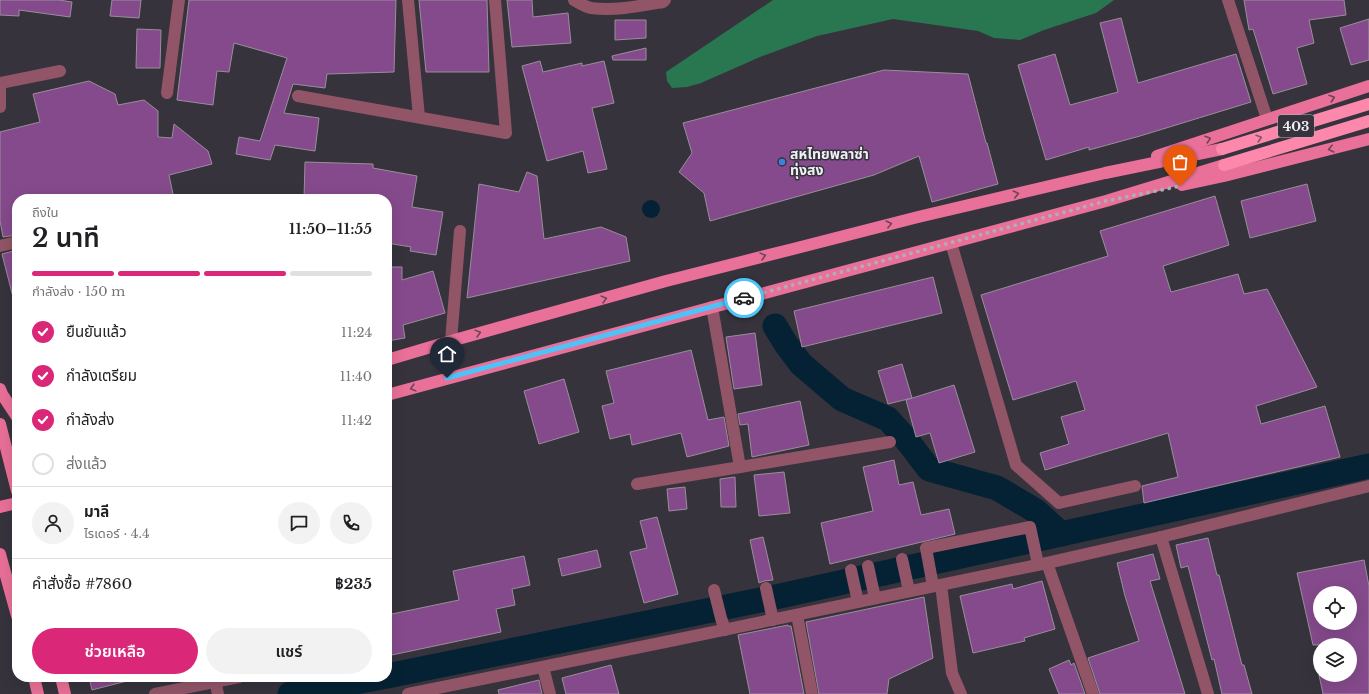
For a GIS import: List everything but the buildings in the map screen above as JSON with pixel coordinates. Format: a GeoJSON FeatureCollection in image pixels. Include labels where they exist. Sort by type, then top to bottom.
{"type":"FeatureCollection","features":[{"type":"Feature","properties":{"kind":"highway","name":"403"},"geometry":{"type":"LineString","coordinates":[[1222,149],[1369,104]]}},
{"type":"Feature","properties":{"kind":"highway","name":"403"},"geometry":{"type":"LineString","coordinates":[[1224,165],[1369,122]]}},
{"type":"Feature","properties":{"kind":"main road"},"geometry":{"type":"LineString","coordinates":[[1105,174],[1267,119],[1368,87]]}},
{"type":"Feature","properties":{"kind":"main road"},"geometry":{"type":"LineString","coordinates":[[1106,201],[1224,176],[1369,139]]}},
{"type":"Feature","properties":{"kind":"main road","name":"403"},"geometry":{"type":"LineString","coordinates":[[451,341],[725,266],[918,217],[1222,149]]}},
{"type":"Feature","properties":{"kind":"main road","name":"403"},"geometry":{"type":"LineString","coordinates":[[712,307],[1106,201],[1224,165]]}},
{"type":"Feature","properties":{"kind":"main road"},"geometry":{"type":"LineString","coordinates":[[392,394],[712,307]]}},
{"type":"Feature","properties":{"kind":"main road"},"geometry":{"type":"LineString","coordinates":[[392,359],[451,341]]}},
{"type":"Feature","properties":{"kind":"main road"},"geometry":{"type":"LineString","coordinates":[[0,390],[12,409]]}},
{"type":"Feature","properties":{"kind":"main road"},"geometry":{"type":"LineString","coordinates":[[0,424],[9,467]]}},
{"type":"Feature","properties":{"kind":"main road"},"geometry":{"type":"LineString","coordinates":[[0,507],[12,504]]}},
{"type":"Feature","properties":{"kind":"main road"},"geometry":{"type":"LineString","coordinates":[[0,554],[12,598]]}},
{"type":"Feature","properties":{"kind":"main road"},"geometry":{"type":"LineString","coordinates":[[35,682],[38,694]]}},
{"type":"Feature","properties":{"kind":"main road"},"geometry":{"type":"LineString","coordinates":[[62,682],[65,694]]}},
{"type":"Feature","properties":{"kind":"street"},"geometry":{"type":"LineString","coordinates":[[167,93],[179,0]]}},
{"type":"Feature","properties":{"kind":"street"},"geometry":{"type":"LineString","coordinates":[[408,0],[419,117]]}},
{"type":"Feature","properties":{"kind":"street"},"geometry":{"type":"LineString","coordinates":[[298,96],[506,133],[495,0]]}},
{"type":"Feature","properties":{"kind":"street"},"geometry":{"type":"LineString","coordinates":[[574,0],[590,8],[608,8],[634,7],[663,2],[665,0]]}},
{"type":"Feature","properties":{"kind":"street"},"geometry":{"type":"LineString","coordinates":[[1228,0],[1267,119]]}},
{"type":"Feature","properties":{"kind":"street"},"geometry":{"type":"LineString","coordinates":[[0,107],[0,84],[60,71]]}},
{"type":"Feature","properties":{"kind":"street"},"geometry":{"type":"LineString","coordinates":[[451,341],[460,230]]}},
{"type":"Feature","properties":{"kind":"street"},"geometry":{"type":"LineString","coordinates":[[951,242],[1016,465],[1059,503],[1135,486]]}},
{"type":"Feature","properties":{"kind":"street"},"geometry":{"type":"LineString","coordinates":[[0,246],[12,243]]}},
{"type":"Feature","properties":{"kind":"street"},"geometry":{"type":"LineString","coordinates":[[712,307],[740,467]]}},
{"type":"Feature","properties":{"kind":"street"},"geometry":{"type":"LineString","coordinates":[[638,484],[890,442]]}},
{"type":"Feature","properties":{"kind":"street"},"geometry":{"type":"LineString","coordinates":[[408,694],[433,692],[543,667],[1041,563],[1162,536],[1369,486]]}},
{"type":"Feature","properties":{"kind":"street"},"geometry":{"type":"LineString","coordinates":[[961,694],[952,673],[936,585],[926,548],[1030,527],[1041,563],[1093,694]]}},
{"type":"Feature","properties":{"kind":"street"},"geometry":{"type":"LineString","coordinates":[[1162,536],[1208,694]]}},
{"type":"Feature","properties":{"kind":"street"},"geometry":{"type":"LineString","coordinates":[[902,559],[909,591]]}},
{"type":"Feature","properties":{"kind":"street"},"geometry":{"type":"LineString","coordinates":[[868,566],[875,598]]}},
{"type":"Feature","properties":{"kind":"street"},"geometry":{"type":"LineString","coordinates":[[851,570],[858,601]]}},
{"type":"Feature","properties":{"kind":"street"},"geometry":{"type":"LineString","coordinates":[[766,588],[773,620]]}},
{"type":"Feature","properties":{"kind":"street"},"geometry":{"type":"LineString","coordinates":[[714,590],[725,630]]}},
{"type":"Feature","properties":{"kind":"street"},"geometry":{"type":"LineString","coordinates":[[797,615],[812,694]]}},
{"type":"Feature","properties":{"kind":"street"},"geometry":{"type":"LineString","coordinates":[[543,667],[550,694]]}},
{"type":"Feature","properties":{"kind":"street"},"geometry":{"type":"LineString","coordinates":[[155,694],[203,682]]}},
{"type":"Feature","properties":{"kind":"street"},"geometry":{"type":"LineString","coordinates":[[216,682],[218,694]]}},
{"type":"Feature","properties":{"kind":"green space"},"geometry":{"type":"Polygon","coordinates":[[[773,0],[1114,0],[1096,13],[1044,30],[1020,40],[994,38],[978,31],[893,19],[817,36],[760,57],[701,83],[687,87],[672,88],[667,81],[666,72],[773,0]]]}},
{"type":"Feature","properties":{"kind":"water"},"geometry":{"type":"Polygon","coordinates":[[[651,200],[657,203],[660,209],[657,215],[651,218],[645,215],[642,209],[645,203],[651,200]]]}},
{"type":"Feature","properties":{"kind":"waterway"},"geometry":{"type":"LineString","coordinates":[[775,326],[801,364],[842,399],[888,419],[906,439],[929,469],[997,488],[1036,511],[1061,534]]}},
{"type":"Feature","properties":{"kind":"waterway"},"geometry":{"type":"LineString","coordinates":[[392,675],[780,596],[1369,466]]}},
{"type":"Feature","properties":{"kind":"waterway"},"geometry":{"type":"LineString","coordinates":[[290,694],[355,682]]}},
{"type":"Feature","properties":{"kind":"way so far"},"geometry":{"type":"LineString","coordinates":[[744,298],[1106,201],[1180,186]]}},
{"type":"Feature","properties":{"kind":"place","name":"สหไทยพลาซ่า ทุ่งสง"},"geometry":{"type":"Point","coordinates":[782,162]}},
{"type":"Feature","properties":{"kind":"route"},"geometry":{"type":"LineString","coordinates":[[447,378],[744,298]]}}]}
